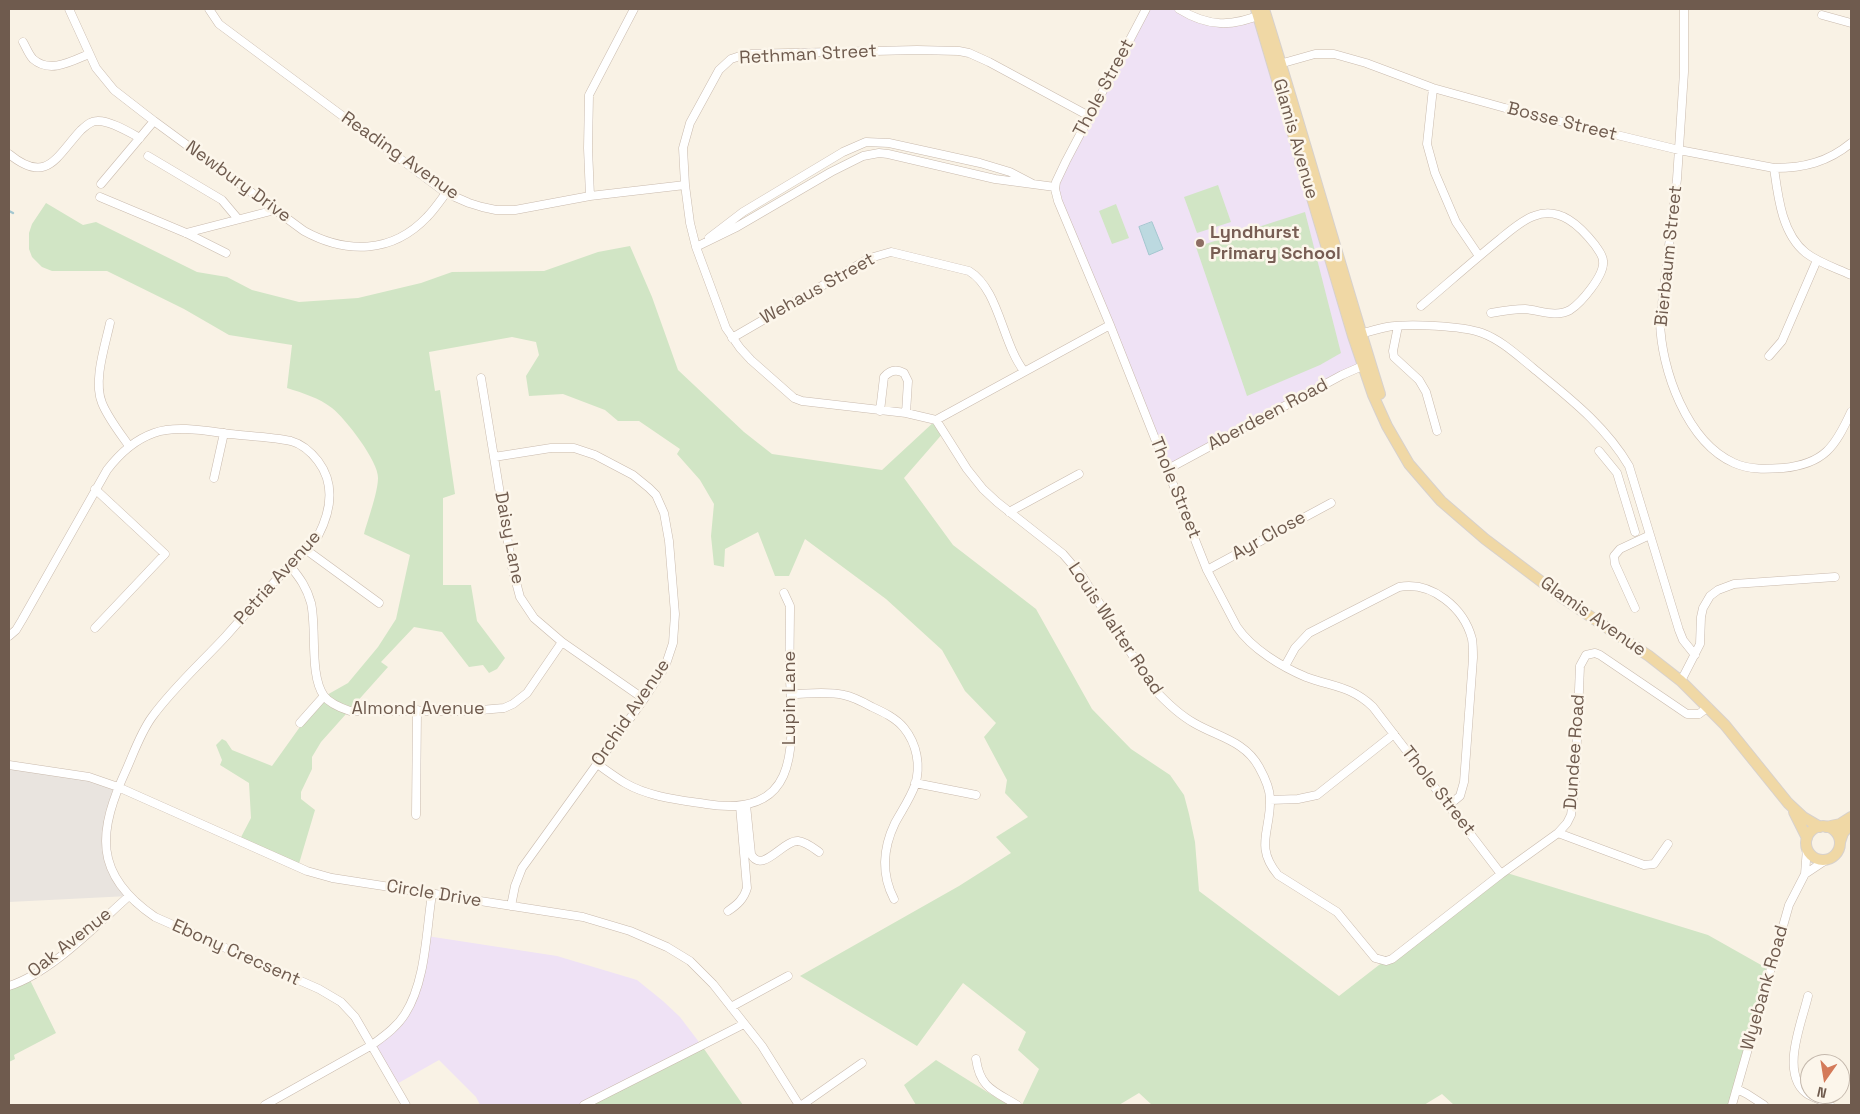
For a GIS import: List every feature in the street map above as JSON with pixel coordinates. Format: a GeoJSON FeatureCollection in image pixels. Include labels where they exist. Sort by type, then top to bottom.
{"type":"FeatureCollection","features":[{"type":"Feature","properties":{"kind":"main road","name":"Glamis Avenue"},"geometry":{"type":"LineString","coordinates":[[1261,11],[1367,364],[1373,394],[1387,426],[1409,464],[1442,501],[1485,539],[1563,598],[1649,656],[1681,681],[1725,725],[1788,803],[1803,817],[1823,827]]}},
{"type":"Feature","properties":{"kind":"main road","name":"Glamis Avenue"},"geometry":{"type":"LineString","coordinates":[[1788,803],[1807,843]]}},
{"type":"Feature","properties":{"kind":"main road"},"geometry":{"type":"LineString","coordinates":[[1851,817],[1840,824],[1812,831],[1807,843],[1814,858],[1826,860],[1837,853],[1843,833],[1851,824]]}},
{"type":"Feature","properties":{"kind":"main road"},"geometry":{"type":"LineString","coordinates":[[1823,827],[1835,832],[1840,842]]}},
{"type":"Feature","properties":{"kind":"street","name":"Newbury Drive"},"geometry":{"type":"LineString","coordinates":[[69,9],[96,68],[114,90],[304,231],[328,243],[352,247],[391,242],[413,230],[427,218],[446,193]]}},
{"type":"Feature","properties":{"kind":"street","name":"Reading Avenue"},"geometry":{"type":"LineString","coordinates":[[209,9],[219,24],[446,193],[469,203],[496,210],[515,210],[590,196],[685,185]]}},
{"type":"Feature","properties":{"kind":"street"},"geometry":{"type":"LineString","coordinates":[[590,196],[588,148],[590,95],[634,9]]}},
{"type":"Feature","properties":{"kind":"street","name":"Thole Street"},"geometry":{"type":"LineString","coordinates":[[1146,9],[1061,169],[1055,187],[1061,209],[1110,325],[1207,570],[1243,636],[1284,666],[1305,676],[1342,687],[1359,695],[1373,707],[1501,874]]}},
{"type":"Feature","properties":{"kind":"street"},"geometry":{"type":"LineString","coordinates":[[1179,9],[1217,24],[1231,24],[1261,11]]}},
{"type":"Feature","properties":{"kind":"street","name":"Bierbaum Street"},"geometry":{"type":"LineString","coordinates":[[1684,9],[1684,72],[1677,178],[1660,321],[1660,333],[1666,363],[1674,386],[1694,429],[1720,454],[1735,463],[1757,469],[1794,467],[1818,459],[1837,440],[1851,412]]}},
{"type":"Feature","properties":{"kind":"street"},"geometry":{"type":"LineString","coordinates":[[1822,15],[1851,23]]}},
{"type":"Feature","properties":{"kind":"street"},"geometry":{"type":"LineString","coordinates":[[23,42],[32,58],[49,66],[66,64],[89,54]]}},
{"type":"Feature","properties":{"kind":"street","name":"Rethman Street"},"geometry":{"type":"LineString","coordinates":[[936,420],[906,413],[799,400],[751,360],[732,338],[722,319],[696,247],[685,185],[683,148],[690,123],[719,70],[731,59],[746,54],[917,50],[969,53],[1089,116]]}},
{"type":"Feature","properties":{"kind":"street","name":"Bosse Street"},"geometry":{"type":"LineString","coordinates":[[1278,64],[1315,54],[1334,54],[1366,62],[1433,88],[1558,122],[1679,150],[1774,168],[1790,168],[1816,164],[1831,158],[1851,143]]}},
{"type":"Feature","properties":{"kind":"street"},"geometry":{"type":"LineString","coordinates":[[1433,88],[1427,144],[1434,173],[1456,222],[1479,256]]}},
{"type":"Feature","properties":{"kind":"street"},"geometry":{"type":"LineString","coordinates":[[9,154],[20,164],[30,168],[39,169],[46,167],[53,162],[90,122],[95,120],[120,128],[140,138]]}},
{"type":"Feature","properties":{"kind":"street"},"geometry":{"type":"LineString","coordinates":[[101,184],[154,121]]}},
{"type":"Feature","properties":{"kind":"street"},"geometry":{"type":"LineString","coordinates":[[707,241],[743,212],[843,152],[866,142],[889,143],[980,163],[1010,172],[1035,185]]}},
{"type":"Feature","properties":{"kind":"street"},"geometry":{"type":"LineString","coordinates":[[696,247],[735,228],[831,172],[868,154],[888,154],[995,179],[1055,187]]}},
{"type":"Feature","properties":{"kind":"street"},"geometry":{"type":"LineString","coordinates":[[148,156],[222,200],[238,219]]}},
{"type":"Feature","properties":{"kind":"street"},"geometry":{"type":"LineString","coordinates":[[1774,168],[1777,187],[1791,236],[1806,252],[1817,260],[1851,275]]}},
{"type":"Feature","properties":{"kind":"street"},"geometry":{"type":"LineString","coordinates":[[100,196],[186,233],[226,253]]}},
{"type":"Feature","properties":{"kind":"street"},"geometry":{"type":"LineString","coordinates":[[186,233],[275,210]]}},
{"type":"Feature","properties":{"kind":"street"},"geometry":{"type":"LineString","coordinates":[[1421,306],[1479,256],[1522,222],[1534,216],[1550,213],[1560,215],[1586,233],[1603,259],[1602,273],[1575,306],[1568,311],[1556,313],[1516,309],[1491,314]]}},
{"type":"Feature","properties":{"kind":"street","name":"Wehaus Street"},"geometry":{"type":"LineString","coordinates":[[732,338],[870,258],[891,252],[969,271],[977,276],[987,290],[1016,359],[1024,371]]}},
{"type":"Feature","properties":{"kind":"street"},"geometry":{"type":"LineString","coordinates":[[1769,356],[1782,341],[1817,260]]}},
{"type":"Feature","properties":{"kind":"street"},"geometry":{"type":"LineString","coordinates":[[110,323],[99,381],[99,392],[107,413],[129,446]]}},
{"type":"Feature","properties":{"kind":"street"},"geometry":{"type":"LineString","coordinates":[[936,420],[1110,325]]}},
{"type":"Feature","properties":{"kind":"street"},"geometry":{"type":"LineString","coordinates":[[1357,335],[1398,326],[1452,327],[1483,333],[1513,352],[1567,395],[1601,428],[1621,453],[1631,472],[1679,630],[1695,655]]}},
{"type":"Feature","properties":{"kind":"street"},"geometry":{"type":"LineString","coordinates":[[1398,326],[1393,351],[1394,357],[1419,380],[1426,392],[1437,431]]}},
{"type":"Feature","properties":{"kind":"street","name":"Aberdeen Road"},"geometry":{"type":"LineString","coordinates":[[1168,469],[1342,375],[1367,364]]}},
{"type":"Feature","properties":{"kind":"street"},"geometry":{"type":"LineString","coordinates":[[880,411],[884,377],[889,372],[897,370],[904,373],[908,381],[906,413]]}},
{"type":"Feature","properties":{"kind":"street","name":"Daisy Lane"},"geometry":{"type":"LineString","coordinates":[[481,378],[512,567],[520,597],[534,618],[562,642],[644,699]]}},
{"type":"Feature","properties":{"kind":"street","name":"Louis Walter Road"},"geometry":{"type":"LineString","coordinates":[[936,420],[983,489],[1063,554],[1082,576],[1154,689],[1163,699],[1190,721],[1236,743],[1248,753],[1265,779],[1270,800],[1265,849],[1271,867],[1278,875],[1337,912],[1372,955],[1378,960],[1383,961]]}},
{"type":"Feature","properties":{"kind":"street","name":"Petria Avenue"},"geometry":{"type":"LineString","coordinates":[[9,636],[16,630],[22,620],[107,470],[118,456],[141,438],[156,432],[187,430],[290,441],[313,454],[322,466],[328,479],[330,491],[328,514],[318,536],[156,712],[147,725],[118,787]]}},
{"type":"Feature","properties":{"kind":"street"},"geometry":{"type":"LineString","coordinates":[[214,478],[224,433]]}},
{"type":"Feature","properties":{"kind":"street","name":"Orchid Avenue"},"geometry":{"type":"LineString","coordinates":[[494,457],[551,448],[574,448],[595,455],[633,476],[656,496],[664,513],[669,541],[675,632],[665,667],[522,868],[515,886],[511,906]]}},
{"type":"Feature","properties":{"kind":"street"},"geometry":{"type":"LineString","coordinates":[[1599,450],[1617,473],[1635,532]]}},
{"type":"Feature","properties":{"kind":"street"},"geometry":{"type":"LineString","coordinates":[[1009,512],[1079,474]]}},
{"type":"Feature","properties":{"kind":"street"},"geometry":{"type":"LineString","coordinates":[[94,628],[166,554],[95,489]]}},
{"type":"Feature","properties":{"kind":"street","name":"Ayr Close"},"geometry":{"type":"LineString","coordinates":[[1207,570],[1331,502]]}},
{"type":"Feature","properties":{"kind":"street"},"geometry":{"type":"LineString","coordinates":[[1635,608],[1615,564],[1614,556],[1620,549],[1650,535]]}},
{"type":"Feature","properties":{"kind":"street"},"geometry":{"type":"LineString","coordinates":[[305,549],[379,603]]}},
{"type":"Feature","properties":{"kind":"street"},"geometry":{"type":"LineString","coordinates":[[290,566],[306,588],[312,606],[316,675],[324,696],[300,723]]}},
{"type":"Feature","properties":{"kind":"street"},"geometry":{"type":"LineString","coordinates":[[1681,681],[1700,644],[1703,608],[1710,596],[1724,586],[1768,580],[1835,577]]}},
{"type":"Feature","properties":{"kind":"street"},"geometry":{"type":"LineString","coordinates":[[1284,666],[1295,648],[1309,634],[1399,587],[1416,587],[1435,592],[1458,610],[1472,639],[1473,658],[1464,782],[1460,796],[1449,806]]}},
{"type":"Feature","properties":{"kind":"street","name":"Lupin Lane"},"geometry":{"type":"LineString","coordinates":[[597,764],[626,784],[657,795],[710,804],[743,805],[762,800],[774,791],[786,768],[791,743],[790,606],[784,593]]}},
{"type":"Feature","properties":{"kind":"street","name":"Almond Avenue"},"geometry":{"type":"LineString","coordinates":[[324,696],[335,705],[350,711],[486,710],[504,708],[513,704],[532,686],[562,642]]}},
{"type":"Feature","properties":{"kind":"street","name":"Dundee Road"},"geometry":{"type":"LineString","coordinates":[[1383,961],[1392,959],[1501,874],[1558,833],[1570,820],[1573,807],[1580,666],[1586,655],[1594,653],[1600,655],[1687,714],[1698,714],[1708,707]]}},
{"type":"Feature","properties":{"kind":"street"},"geometry":{"type":"LineString","coordinates":[[791,694],[843,694],[855,698],[891,717],[904,727],[916,751],[918,764],[915,783],[909,799],[895,823],[886,850],[886,878],[894,899]]}},
{"type":"Feature","properties":{"kind":"street"},"geometry":{"type":"LineString","coordinates":[[416,815],[417,710]]}},
{"type":"Feature","properties":{"kind":"street"},"geometry":{"type":"LineString","coordinates":[[1270,800],[1298,800],[1317,795],[1394,734]]}},
{"type":"Feature","properties":{"kind":"street","name":"Circle Drive"},"geometry":{"type":"LineString","coordinates":[[9,765],[89,777],[118,787],[306,871],[332,878],[583,917],[622,928],[650,939],[674,951],[700,970],[762,1046],[800,1105]]}},
{"type":"Feature","properties":{"kind":"street"},"geometry":{"type":"LineString","coordinates":[[915,783],[976,795]]}},
{"type":"Feature","properties":{"kind":"street","name":"Ebony Crecsent"},"geometry":{"type":"LineString","coordinates":[[118,787],[108,817],[105,833],[106,847],[113,871],[129,896],[141,907],[162,920],[319,989],[341,1002],[355,1017],[406,1105]]}},
{"type":"Feature","properties":{"kind":"street"},"geometry":{"type":"LineString","coordinates":[[743,805],[751,854],[755,859],[760,861],[767,859],[793,842],[805,843],[819,852]]}},
{"type":"Feature","properties":{"kind":"street"},"geometry":{"type":"LineString","coordinates":[[728,911],[740,902],[747,888],[743,805]]}},
{"type":"Feature","properties":{"kind":"street"},"geometry":{"type":"LineString","coordinates":[[1558,833],[1644,866],[1654,864],[1668,844]]}},
{"type":"Feature","properties":{"kind":"street","name":"Wyebank Road"},"geometry":{"type":"LineString","coordinates":[[1732,1105],[1785,917],[1805,874],[1807,843]]}},
{"type":"Feature","properties":{"kind":"street","name":"Wyebank Road"},"geometry":{"type":"LineString","coordinates":[[1805,874],[1826,860]]}},
{"type":"Feature","properties":{"kind":"street"},"geometry":{"type":"LineString","coordinates":[[265,1105],[372,1046],[396,1025],[404,1015],[413,1000],[420,979],[432,894]]}},
{"type":"Feature","properties":{"kind":"street","name":"Oak Avenue"},"geometry":{"type":"LineString","coordinates":[[9,986],[45,968],[129,896]]}},
{"type":"Feature","properties":{"kind":"street"},"geometry":{"type":"LineString","coordinates":[[731,1007],[788,976]]}},
{"type":"Feature","properties":{"kind":"street"},"geometry":{"type":"LineString","coordinates":[[1808,996],[1793,1057],[1794,1072],[1804,1092],[1830,1105]]}},
{"type":"Feature","properties":{"kind":"street"},"geometry":{"type":"LineString","coordinates":[[584,1105],[744,1024]]}},
{"type":"Feature","properties":{"kind":"street"},"geometry":{"type":"LineString","coordinates":[[976,1059],[978,1073],[989,1088],[1017,1105]]}},
{"type":"Feature","properties":{"kind":"street"},"geometry":{"type":"LineString","coordinates":[[800,1105],[862,1064]]}},
{"type":"Feature","properties":{"kind":"street"},"geometry":{"type":"LineString","coordinates":[[1737,1089],[1764,1105]]}},
{"type":"Feature","properties":{"kind":"shaded area","name":"Lyndhurst Primary School"},"geometry":{"type":"Polygon","coordinates":[[[1146,9],[1178,9],[1217,24],[1258,16],[1363,366],[1168,469],[1055,187],[1146,9]]]}},
{"type":"Feature","properties":{"kind":"shaded area"},"geometry":{"type":"Polygon","coordinates":[[[9,764],[119,787],[109,817],[109,859],[129,896],[9,902],[9,764]]]}},
{"type":"Feature","properties":{"kind":"shaded area"},"geometry":{"type":"Polygon","coordinates":[[[427,936],[557,956],[637,980],[680,1017],[702,1046],[583,1105],[480,1105],[476,1097],[439,1060],[395,1085],[371,1043],[386,1034],[413,1000],[427,936]]]}},
{"type":"Feature","properties":{"kind":"green space"},"geometry":{"type":"Polygon","coordinates":[[[1218,185],[1231,222],[1197,233],[1184,197],[1218,185]]]}},
{"type":"Feature","properties":{"kind":"green space"},"geometry":{"type":"Polygon","coordinates":[[[46,203],[83,225],[96,222],[197,272],[227,277],[252,290],[299,302],[358,298],[421,283],[452,272],[544,271],[598,252],[630,246],[652,297],[678,370],[744,432],[772,454],[882,470],[936,420],[944,432],[904,478],[953,545],[1036,609],[1092,709],[1131,749],[1170,775],[1184,795],[1189,814],[1195,842],[1199,891],[1339,996],[1507,873],[1708,935],[1770,970],[1732,1105],[1454,1105],[1442,1094],[1424,1105],[1152,1105],[1139,1093],[1119,1105],[1022,1105],[1039,1069],[1018,1050],[1026,1032],[963,983],[917,1046],[800,976],[959,886],[1011,853],[996,837],[1028,817],[1005,793],[1007,780],[984,737],[996,723],[965,691],[942,650],[886,599],[805,539],[789,576],[775,576],[758,532],[725,549],[724,567],[714,565],[711,536],[714,504],[700,480],[677,454],[680,449],[639,421],[618,421],[605,410],[563,394],[529,396],[526,376],[539,355],[536,342],[512,337],[429,352],[435,391],[440,390],[455,494],[443,498],[443,585],[471,585],[477,621],[505,658],[497,669],[489,673],[483,665],[469,667],[442,632],[414,627],[381,662],[388,667],[321,742],[312,757],[312,769],[301,792],[301,799],[315,810],[298,867],[239,841],[251,818],[249,783],[220,765],[222,760],[216,745],[222,739],[226,741],[232,750],[272,766],[325,696],[348,683],[378,647],[396,619],[410,555],[364,534],[376,491],[377,471],[353,430],[338,413],[327,404],[287,388],[292,345],[229,335],[184,309],[107,271],[52,271],[42,267],[32,257],[29,249],[29,233],[32,224],[46,203]]]}},
{"type":"Feature","properties":{"kind":"green space"},"geometry":{"type":"Polygon","coordinates":[[[1116,204],[1129,238],[1112,244],[1099,211],[1116,204]]]}},
{"type":"Feature","properties":{"kind":"green space"},"geometry":{"type":"Polygon","coordinates":[[[1305,212],[1341,353],[1320,365],[1247,396],[1196,247],[1305,212]]]}},
{"type":"Feature","properties":{"kind":"green space"},"geometry":{"type":"Polygon","coordinates":[[[29,978],[56,1033],[14,1055],[15,1059],[9,1062],[9,986],[29,978]]]}},
{"type":"Feature","properties":{"kind":"green space"},"geometry":{"type":"Polygon","coordinates":[[[702,1046],[743,1105],[583,1105],[702,1046]]]}},
{"type":"Feature","properties":{"kind":"green space"},"geometry":{"type":"Polygon","coordinates":[[[936,1060],[1008,1105],[916,1105],[904,1085],[936,1060]]]}},
{"type":"Feature","properties":{"kind":"water"},"geometry":{"type":"Polygon","coordinates":[[[1152,222],[1163,249],[1149,255],[1139,227],[1152,222]]]}},
{"type":"Feature","properties":{"kind":"waterway"},"geometry":{"type":"LineString","coordinates":[[9,211],[13,213]]}},
{"type":"Feature","properties":{"kind":"place","name":"Lyndhurst Primary School"},"geometry":{"type":"Point","coordinates":[1200,243]}}]}
